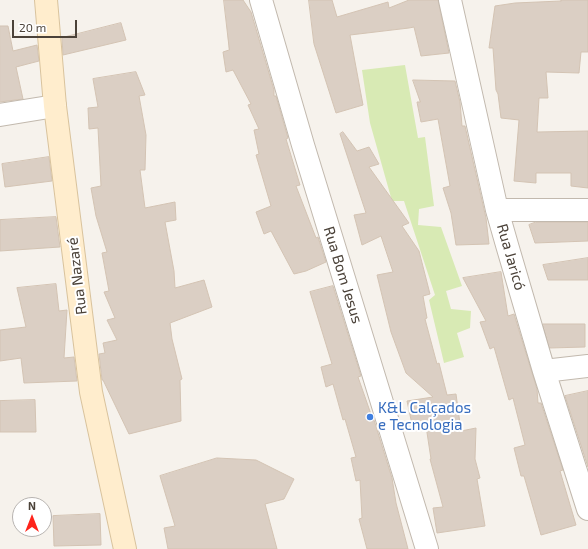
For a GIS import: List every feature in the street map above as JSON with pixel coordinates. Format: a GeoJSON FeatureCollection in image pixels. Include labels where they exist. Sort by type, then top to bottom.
{"type":"FeatureCollection","features":[{"type":"Feature","properties":{"kind":"street","name":"Rua Nazaré"},"geometry":{"type":"LineString","coordinates":[[46,0],[55,106],[91,392],[125,549]]}},
{"type":"Feature","properties":{"kind":"street","name":"Rua Bom Jesus"},"geometry":{"type":"LineString","coordinates":[[261,0],[301,138],[427,549]]}},
{"type":"Feature","properties":{"kind":"street","name":"Rua Jaricó"},"geometry":{"type":"LineString","coordinates":[[450,0],[498,210],[544,371],[588,509]]}},
{"type":"Feature","properties":{"kind":"street"},"geometry":{"type":"LineString","coordinates":[[0,115],[55,106]]}},
{"type":"Feature","properties":{"kind":"street"},"geometry":{"type":"LineString","coordinates":[[498,210],[588,210]]}},
{"type":"Feature","properties":{"kind":"street"},"geometry":{"type":"LineString","coordinates":[[544,371],[588,366]]}},
{"type":"Feature","properties":{"kind":"green space"},"geometry":{"type":"Polygon","coordinates":[[[405,65],[418,138],[425,137],[434,206],[419,209],[418,225],[441,227],[462,286],[446,291],[451,309],[471,311],[470,328],[457,333],[464,357],[444,363],[429,300],[435,295],[404,201],[392,201],[370,123],[362,70],[405,65]]]}},
{"type":"Feature","properties":{"kind":"building"},"geometry":{"type":"Polygon","coordinates":[[[224,0],[243,0],[251,12],[274,90],[274,96],[276,96],[288,138],[286,139],[300,185],[296,186],[316,238],[318,237],[326,262],[306,271],[294,274],[271,231],[264,234],[256,212],[271,206],[256,155],[259,154],[254,130],[259,129],[248,105],[251,104],[233,70],[226,72],[223,52],[229,50],[224,0]]]}},
{"type":"Feature","properties":{"kind":"building"},"geometry":{"type":"Polygon","coordinates":[[[309,0],[332,0],[337,17],[388,2],[389,8],[409,0],[438,0],[449,53],[421,56],[414,27],[350,35],[363,105],[336,113],[314,44],[309,0]]]}},
{"type":"Feature","properties":{"kind":"building"},"geometry":{"type":"Polygon","coordinates":[[[561,0],[588,0],[588,52],[581,52],[579,73],[546,72],[548,98],[539,98],[537,132],[588,131],[588,188],[571,186],[571,173],[536,173],[536,183],[514,181],[519,120],[501,118],[498,94],[496,90],[493,48],[489,48],[495,6],[561,0]]]}},
{"type":"Feature","properties":{"kind":"building"},"geometry":{"type":"Polygon","coordinates":[[[121,23],[126,40],[63,55],[62,38],[121,23]]]}},
{"type":"Feature","properties":{"kind":"building"},"geometry":{"type":"Polygon","coordinates":[[[0,26],[8,26],[13,51],[37,45],[39,61],[16,67],[23,99],[0,102],[0,26]]]}},
{"type":"Feature","properties":{"kind":"building"},"geometry":{"type":"Polygon","coordinates":[[[136,72],[145,95],[139,96],[146,135],[145,170],[140,170],[145,208],[175,202],[176,220],[165,222],[174,271],[175,288],[204,280],[212,307],[170,323],[172,339],[182,379],[180,380],[181,421],[129,434],[102,380],[99,354],[105,353],[103,343],[117,340],[107,320],[115,318],[104,292],[109,291],[102,253],[107,252],[96,216],[91,188],[101,186],[98,128],[89,129],[88,108],[98,107],[93,79],[136,72]]]}},
{"type":"Feature","properties":{"kind":"building"},"geometry":{"type":"Polygon","coordinates":[[[413,80],[455,81],[460,102],[462,126],[465,126],[486,218],[489,244],[456,245],[451,213],[443,188],[450,186],[438,119],[421,122],[417,102],[420,102],[413,80]]]}},
{"type":"Feature","properties":{"kind":"building"},"geometry":{"type":"Polygon","coordinates":[[[343,132],[357,151],[369,147],[379,164],[369,167],[409,223],[402,226],[419,251],[430,294],[423,296],[427,318],[425,319],[437,364],[439,363],[447,395],[456,394],[461,431],[476,428],[475,459],[480,478],[477,479],[485,526],[437,533],[433,508],[443,507],[430,459],[426,426],[413,429],[407,401],[433,397],[406,373],[391,332],[377,275],[393,272],[381,236],[362,245],[354,215],[366,213],[340,134],[343,132]]]}},
{"type":"Feature","properties":{"kind":"building"},"geometry":{"type":"Polygon","coordinates":[[[49,157],[52,181],[5,187],[2,164],[49,157]]]}},
{"type":"Feature","properties":{"kind":"building"},"geometry":{"type":"Polygon","coordinates":[[[56,217],[60,247],[0,251],[0,220],[56,217]]]}},
{"type":"Feature","properties":{"kind":"building"},"geometry":{"type":"Polygon","coordinates":[[[536,222],[588,222],[588,241],[535,243],[529,225],[536,222]]]}},
{"type":"Feature","properties":{"kind":"building"},"geometry":{"type":"Polygon","coordinates":[[[588,258],[588,280],[548,280],[543,265],[588,258]]]}},
{"type":"Feature","properties":{"kind":"building"},"geometry":{"type":"Polygon","coordinates":[[[501,272],[508,316],[514,314],[537,389],[538,403],[541,403],[563,470],[560,471],[576,525],[541,535],[524,476],[521,476],[514,448],[525,445],[513,398],[509,400],[494,347],[490,349],[480,322],[486,321],[463,278],[501,272]]]}},
{"type":"Feature","properties":{"kind":"building"},"geometry":{"type":"Polygon","coordinates":[[[56,284],[59,311],[67,310],[64,358],[74,357],[77,381],[24,383],[21,358],[0,361],[0,330],[26,327],[17,288],[56,284]]]}},
{"type":"Feature","properties":{"kind":"building"},"geometry":{"type":"Polygon","coordinates":[[[333,286],[361,376],[358,377],[374,420],[392,478],[396,503],[408,549],[367,549],[359,519],[362,518],[360,480],[356,481],[351,458],[356,457],[345,419],[343,420],[333,384],[326,387],[321,367],[332,364],[310,292],[333,286]]]}},
{"type":"Feature","properties":{"kind":"building"},"geometry":{"type":"Polygon","coordinates":[[[543,324],[585,324],[585,347],[550,348],[543,324]]]}},
{"type":"Feature","properties":{"kind":"building"},"geometry":{"type":"Polygon","coordinates":[[[588,391],[588,467],[565,396],[588,391]]]}},
{"type":"Feature","properties":{"kind":"building"},"geometry":{"type":"Polygon","coordinates":[[[35,400],[36,432],[0,432],[0,401],[35,400]]]}},
{"type":"Feature","properties":{"kind":"building"},"geometry":{"type":"Polygon","coordinates":[[[217,458],[256,460],[294,479],[284,499],[265,504],[277,549],[168,549],[164,528],[175,526],[160,476],[217,458]]]}},
{"type":"Feature","properties":{"kind":"building"},"geometry":{"type":"Polygon","coordinates":[[[100,514],[101,545],[54,546],[53,516],[100,514]]]}},
{"type":"Feature","properties":{"kind":"place","name":"K&L Calçados e Tecnologia"},"geometry":{"type":"Point","coordinates":[370,417]}}]}
